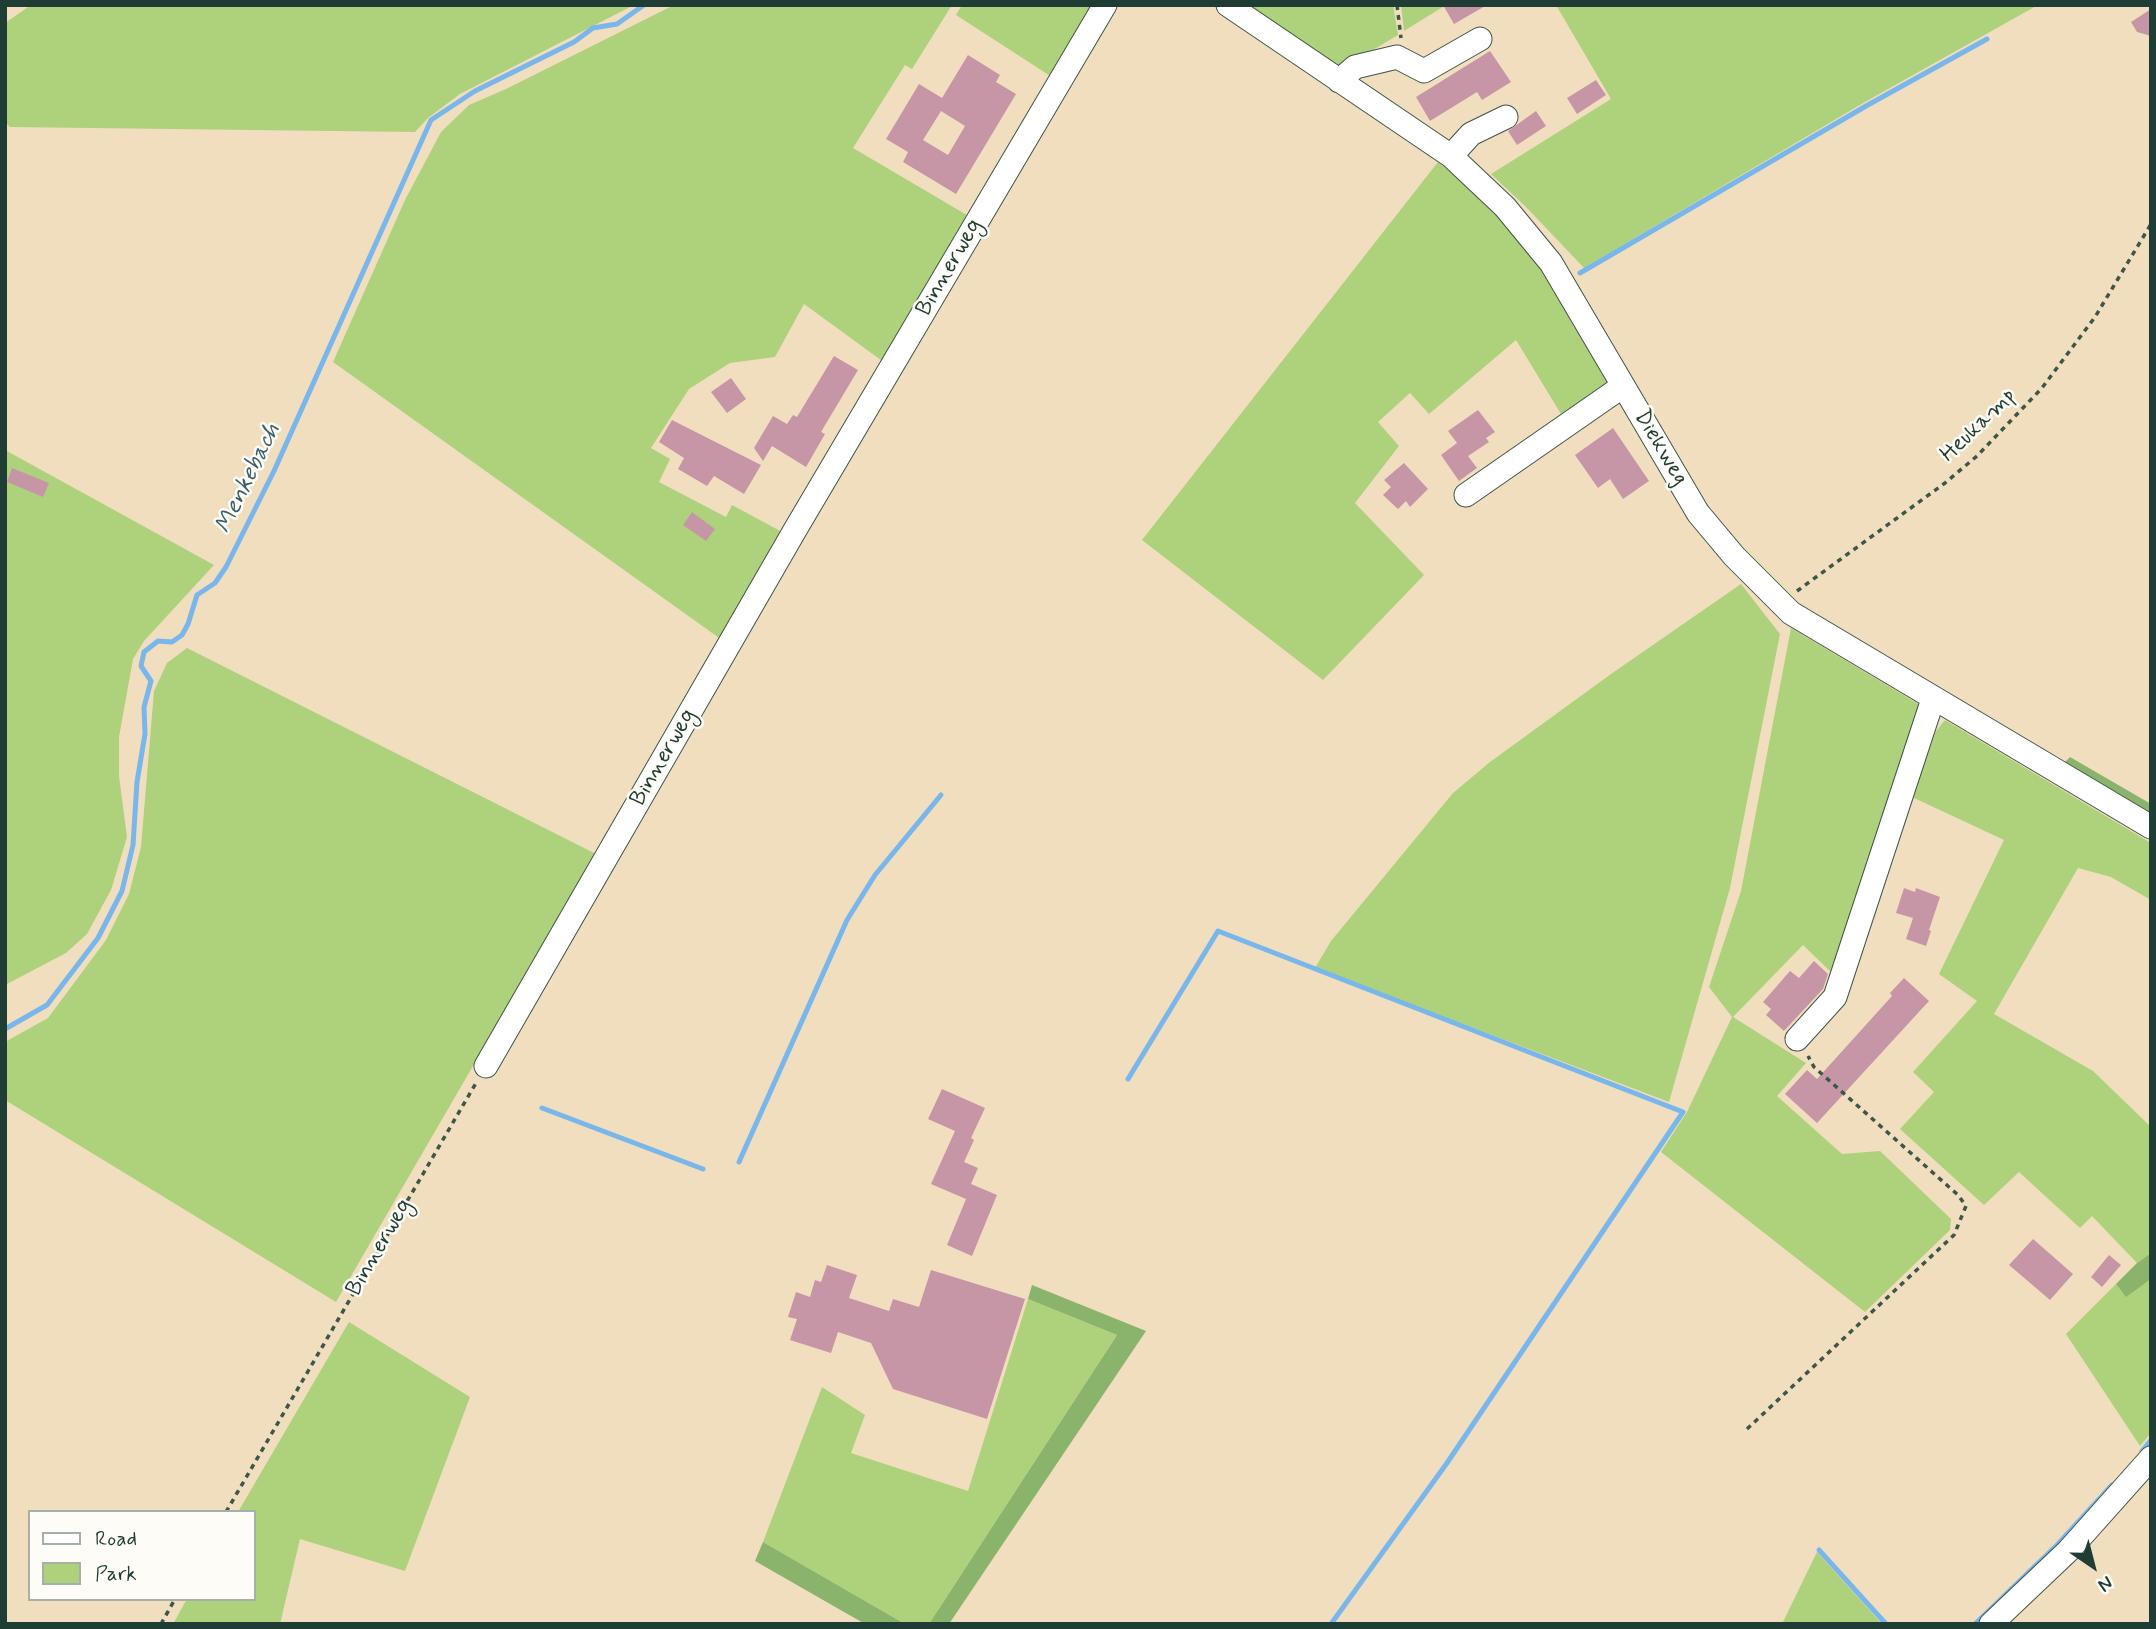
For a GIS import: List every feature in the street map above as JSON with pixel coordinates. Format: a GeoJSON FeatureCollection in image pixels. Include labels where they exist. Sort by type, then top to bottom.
{"type":"FeatureCollection","features":[{"type":"Feature","properties":{"kind":"street","name":"Binnerweg"},"geometry":{"type":"LineString","coordinates":[[486,1066],[795,530],[1105,5]]}},
{"type":"Feature","properties":{"kind":"street","name":"Diekweg"},"geometry":{"type":"LineString","coordinates":[[1228,5],[1451,156],[1505,207],[1550,263],[1699,513],[1734,556],[1791,613],[2151,827]]}},
{"type":"Feature","properties":{"kind":"street"},"geometry":{"type":"LineString","coordinates":[[1339,81],[1355,67],[1397,57],[1424,71],[1480,39]]}},
{"type":"Feature","properties":{"kind":"street"},"geometry":{"type":"LineString","coordinates":[[1451,156],[1471,134],[1507,117]]}},
{"type":"Feature","properties":{"kind":"street"},"geometry":{"type":"LineString","coordinates":[[1466,495],[1623,386]]}},
{"type":"Feature","properties":{"kind":"street"},"geometry":{"type":"LineString","coordinates":[[1797,1039],[1835,997],[1933,699]]}},
{"type":"Feature","properties":{"kind":"street"},"geometry":{"type":"LineString","coordinates":[[1991,1624],[2069,1550],[2151,1458]]}},
{"type":"Feature","properties":{"kind":"path"},"geometry":{"type":"LineString","coordinates":[[1397,5],[1402,44],[1397,57]]}},
{"type":"Feature","properties":{"kind":"path","name":"Heukamp"},"geometry":{"type":"LineString","coordinates":[[1780,603],[1978,456],[2042,388],[2095,317],[2151,225]]}},
{"type":"Feature","properties":{"kind":"path"},"geometry":{"type":"LineString","coordinates":[[1747,1429],[1954,1235],[1966,1206],[1958,1195],[1814,1067],[1797,1039]]}},
{"type":"Feature","properties":{"kind":"path","name":"Binnerweg"},"geometry":{"type":"LineString","coordinates":[[227,1510],[486,1066]]}},
{"type":"Feature","properties":{"kind":"path"},"geometry":{"type":"LineString","coordinates":[[161,1624],[174,1601]]}},
{"type":"Feature","properties":{"kind":"green space"},"geometry":{"type":"Polygon","coordinates":[[[31,5],[634,5],[460,94],[428,118],[415,132],[10,127],[5,122],[5,23],[31,5]]]}},
{"type":"Feature","properties":{"kind":"green space"},"geometry":{"type":"Polygon","coordinates":[[[674,5],[952,5],[912,69],[905,65],[853,148],[972,218],[885,363],[804,304],[775,357],[730,363],[689,389],[651,448],[670,459],[659,482],[726,517],[732,505],[784,533],[722,640],[333,362],[405,200],[441,132],[469,105],[674,5]]]}},
{"type":"Feature","properties":{"kind":"green space"},"geometry":{"type":"Polygon","coordinates":[[[962,5],[1099,5],[1055,79],[956,15],[962,5]]]}},
{"type":"Feature","properties":{"kind":"green space"},"geometry":{"type":"Polygon","coordinates":[[[1247,5],[1393,5],[1398,35],[1341,69],[1247,5]]]}},
{"type":"Feature","properties":{"kind":"green space"},"geometry":{"type":"Polygon","coordinates":[[[1401,5],[1446,5],[1404,31],[1401,5]]]}},
{"type":"Feature","properties":{"kind":"green space"},"geometry":{"type":"Polygon","coordinates":[[[1556,5],[2038,5],[1865,102],[1584,268],[1491,174],[1611,99],[1556,5]]]}},
{"type":"Feature","properties":{"kind":"green space"},"geometry":{"type":"Polygon","coordinates":[[[1438,162],[1500,210],[1544,267],[1610,382],[1561,414],[1516,340],[1429,414],[1410,393],[1378,422],[1399,446],[1355,503],[1424,575],[1323,680],[1142,540],[1438,162]]]}},
{"type":"Feature","properties":{"kind":"green space"},"geometry":{"type":"Polygon","coordinates":[[[5,450],[214,565],[144,641],[133,659],[119,737],[119,776],[127,837],[111,890],[87,934],[66,953],[5,985],[5,450]]]}},
{"type":"Feature","properties":{"kind":"green space"},"geometry":{"type":"Polygon","coordinates":[[[1741,584],[1780,634],[1730,888],[1669,1102],[1315,968],[1331,941],[1453,793],[1490,762],[1611,674],[1741,584]]]}},
{"type":"Feature","properties":{"kind":"green space"},"geometry":{"type":"Polygon","coordinates":[[[1791,628],[1925,708],[1834,975],[1803,945],[1733,1017],[1806,1063],[1777,1096],[1842,1154],[1880,1151],[1951,1219],[1950,1230],[1865,1312],[1661,1152],[1687,1112],[1732,1017],[1709,987],[1741,891],[1791,628]]]}},
{"type":"Feature","properties":{"kind":"green space"},"geometry":{"type":"Polygon","coordinates":[[[187,648],[596,854],[336,1302],[5,1100],[5,1042],[48,1018],[106,940],[129,894],[141,847],[154,691],[167,663],[187,648]]]}},
{"type":"Feature","properties":{"kind":"green space"},"geometry":{"type":"Polygon","coordinates":[[[1945,720],[2151,843],[2151,900],[2111,877],[2078,868],[1994,1014],[2093,1071],[2151,1127],[2151,1253],[2137,1263],[2092,1216],[2080,1228],[2019,1172],[1984,1205],[1900,1129],[1934,1092],[1913,1072],[1977,1001],[1939,974],[2004,840],[1912,797],[1936,731],[1945,720]]]}},
{"type":"Feature","properties":{"kind":"green space"},"geometry":{"type":"Polygon","coordinates":[[[2070,757],[2151,804],[2151,817],[2063,764],[2070,757]]]}},
{"type":"Feature","properties":{"kind":"green space"},"geometry":{"type":"Polygon","coordinates":[[[2151,1253],[2151,1279],[2126,1297],[2116,1284],[2151,1253]]]}},
{"type":"Feature","properties":{"kind":"green space"},"geometry":{"type":"Polygon","coordinates":[[[2151,1279],[2151,1433],[2140,1446],[2066,1334],[2116,1284],[2126,1296],[2151,1279]]]}},
{"type":"Feature","properties":{"kind":"green space"},"geometry":{"type":"Polygon","coordinates":[[[1032,1285],[1146,1331],[949,1624],[929,1624],[1117,1335],[1028,1299],[1032,1285]]]}},
{"type":"Feature","properties":{"kind":"green space"},"geometry":{"type":"Polygon","coordinates":[[[1028,1299],[1117,1335],[929,1624],[905,1624],[763,1542],[822,1387],[865,1415],[851,1453],[968,1491],[1028,1299]]]}},
{"type":"Feature","properties":{"kind":"green space"},"geometry":{"type":"Polygon","coordinates":[[[349,1322],[470,1397],[405,1571],[300,1539],[280,1624],[173,1624],[186,1601],[256,1601],[256,1510],[239,1510],[349,1322]]]}},
{"type":"Feature","properties":{"kind":"green space"},"geometry":{"type":"Polygon","coordinates":[[[763,1542],[905,1624],[865,1624],[755,1561],[763,1542]]]}},
{"type":"Feature","properties":{"kind":"green space"},"geometry":{"type":"Polygon","coordinates":[[[1817,1552],[1882,1624],[1782,1624],[1817,1552]]]}},
{"type":"Feature","properties":{"kind":"building"},"geometry":{"type":"Polygon","coordinates":[[[1443,5],[1487,5],[1454,24],[1443,5]]]}},
{"type":"Feature","properties":{"kind":"building"},"geometry":{"type":"Polygon","coordinates":[[[2151,9],[2151,36],[2137,32],[2131,22],[2151,9]]]}},
{"type":"Feature","properties":{"kind":"building"},"geometry":{"type":"Polygon","coordinates":[[[1490,51],[1511,82],[1482,100],[1477,92],[1430,121],[1416,97],[1490,51]]]}},
{"type":"Feature","properties":{"kind":"building"},"geometry":{"type":"Polygon","coordinates":[[[968,55],[1000,75],[996,82],[1016,94],[956,194],[903,162],[908,152],[886,139],[919,84],[942,98],[968,55]],[[941,111],[923,140],[948,155],[965,126],[941,111]]]}},
{"type":"Feature","properties":{"kind":"building"},"geometry":{"type":"Polygon","coordinates":[[[1596,80],[1606,95],[1577,114],[1567,98],[1596,80]]]}},
{"type":"Feature","properties":{"kind":"building"},"geometry":{"type":"Polygon","coordinates":[[[1536,111],[1546,126],[1517,145],[1508,131],[1536,111]]]}},
{"type":"Feature","properties":{"kind":"building"},"geometry":{"type":"Polygon","coordinates":[[[834,356],[858,370],[821,432],[825,434],[806,467],[772,446],[763,461],[754,448],[773,416],[787,424],[793,415],[797,417],[834,356]]]}},
{"type":"Feature","properties":{"kind":"building"},"geometry":{"type":"Polygon","coordinates":[[[731,378],[746,399],[727,413],[711,392],[731,378]]]}},
{"type":"Feature","properties":{"kind":"building"},"geometry":{"type":"Polygon","coordinates":[[[1478,410],[1495,432],[1486,438],[1489,442],[1468,456],[1477,468],[1459,481],[1441,455],[1457,443],[1448,431],[1478,410]]]}},
{"type":"Feature","properties":{"kind":"building"},"geometry":{"type":"Polygon","coordinates":[[[672,420],[761,465],[744,494],[714,476],[707,486],[678,469],[684,458],[659,442],[672,420]]]}},
{"type":"Feature","properties":{"kind":"building"},"geometry":{"type":"Polygon","coordinates":[[[1613,428],[1649,481],[1623,499],[1610,479],[1598,488],[1575,455],[1613,428]]]}},
{"type":"Feature","properties":{"kind":"building"},"geometry":{"type":"Polygon","coordinates":[[[1404,463],[1428,489],[1410,507],[1406,501],[1398,509],[1383,495],[1391,487],[1384,480],[1404,463]]]}},
{"type":"Feature","properties":{"kind":"building"},"geometry":{"type":"Polygon","coordinates":[[[12,468],[49,483],[43,497],[7,482],[12,468]]]}},
{"type":"Feature","properties":{"kind":"building"},"geometry":{"type":"Polygon","coordinates":[[[692,512],[715,529],[706,541],[683,525],[692,512]]]}},
{"type":"Feature","properties":{"kind":"building"},"geometry":{"type":"Polygon","coordinates":[[[1904,888],[1915,892],[1916,888],[1940,897],[1926,946],[1906,939],[1913,918],[1896,913],[1904,888]]]}},
{"type":"Feature","properties":{"kind":"building"},"geometry":{"type":"Polygon","coordinates":[[[1814,961],[1828,974],[1823,989],[1784,1031],[1766,1015],[1771,1009],[1763,1002],[1790,971],[1799,978],[1814,961]]]}},
{"type":"Feature","properties":{"kind":"building"},"geometry":{"type":"Polygon","coordinates":[[[1904,978],[1929,1001],[1817,1123],[1785,1094],[1807,1070],[1817,1079],[1892,996],[1890,993],[1904,978]]]}},
{"type":"Feature","properties":{"kind":"building"},"geometry":{"type":"Polygon","coordinates":[[[942,1089],[985,1108],[971,1138],[974,1140],[964,1162],[978,1168],[971,1184],[997,1195],[972,1256],[947,1245],[966,1199],[931,1184],[955,1131],[928,1119],[942,1089]]]}},
{"type":"Feature","properties":{"kind":"building"},"geometry":{"type":"Polygon","coordinates":[[[2033,1239],[2073,1274],[2050,1300],[2009,1265],[2033,1239]]]}},
{"type":"Feature","properties":{"kind":"building"},"geometry":{"type":"Polygon","coordinates":[[[2109,1255],[2121,1265],[2102,1287],[2091,1277],[2109,1255]]]}},
{"type":"Feature","properties":{"kind":"building"},"geometry":{"type":"Polygon","coordinates":[[[827,1265],[857,1275],[849,1298],[889,1311],[893,1299],[919,1307],[931,1270],[1025,1299],[987,1419],[893,1389],[871,1343],[838,1332],[831,1353],[790,1340],[797,1319],[788,1317],[796,1292],[810,1297],[815,1280],[821,1282],[827,1265]]]}},
{"type":"Feature","properties":{"kind":"waterway","name":"Menkebach"},"geometry":{"type":"LineString","coordinates":[[5,1029],[47,1005],[98,938],[122,891],[133,845],[137,782],[145,734],[144,707],[151,681],[141,666],[144,652],[158,641],[172,642],[182,635],[197,595],[215,583],[226,567],[274,471],[431,120],[475,91],[574,42],[593,28],[617,24],[644,5]]}},
{"type":"Feature","properties":{"kind":"waterway"},"geometry":{"type":"LineString","coordinates":[[1580,273],[1866,106],[1987,39]]}},
{"type":"Feature","properties":{"kind":"waterway"},"geometry":{"type":"LineString","coordinates":[[739,1162],[847,920],[875,875],[941,795]]}},
{"type":"Feature","properties":{"kind":"waterway"},"geometry":{"type":"LineString","coordinates":[[1128,1079],[1218,931],[1683,1112],[1447,1463],[1331,1624]]}},
{"type":"Feature","properties":{"kind":"waterway"},"geometry":{"type":"LineString","coordinates":[[542,1108],[703,1169]]}},
{"type":"Feature","properties":{"kind":"waterway"},"geometry":{"type":"LineString","coordinates":[[2142,1451],[2151,1440]]}},
{"type":"Feature","properties":{"kind":"waterway"},"geometry":{"type":"LineString","coordinates":[[1975,1624],[2058,1544],[2112,1485]]}},
{"type":"Feature","properties":{"kind":"waterway"},"geometry":{"type":"LineString","coordinates":[[1819,1550],[1886,1624]]}}]}
